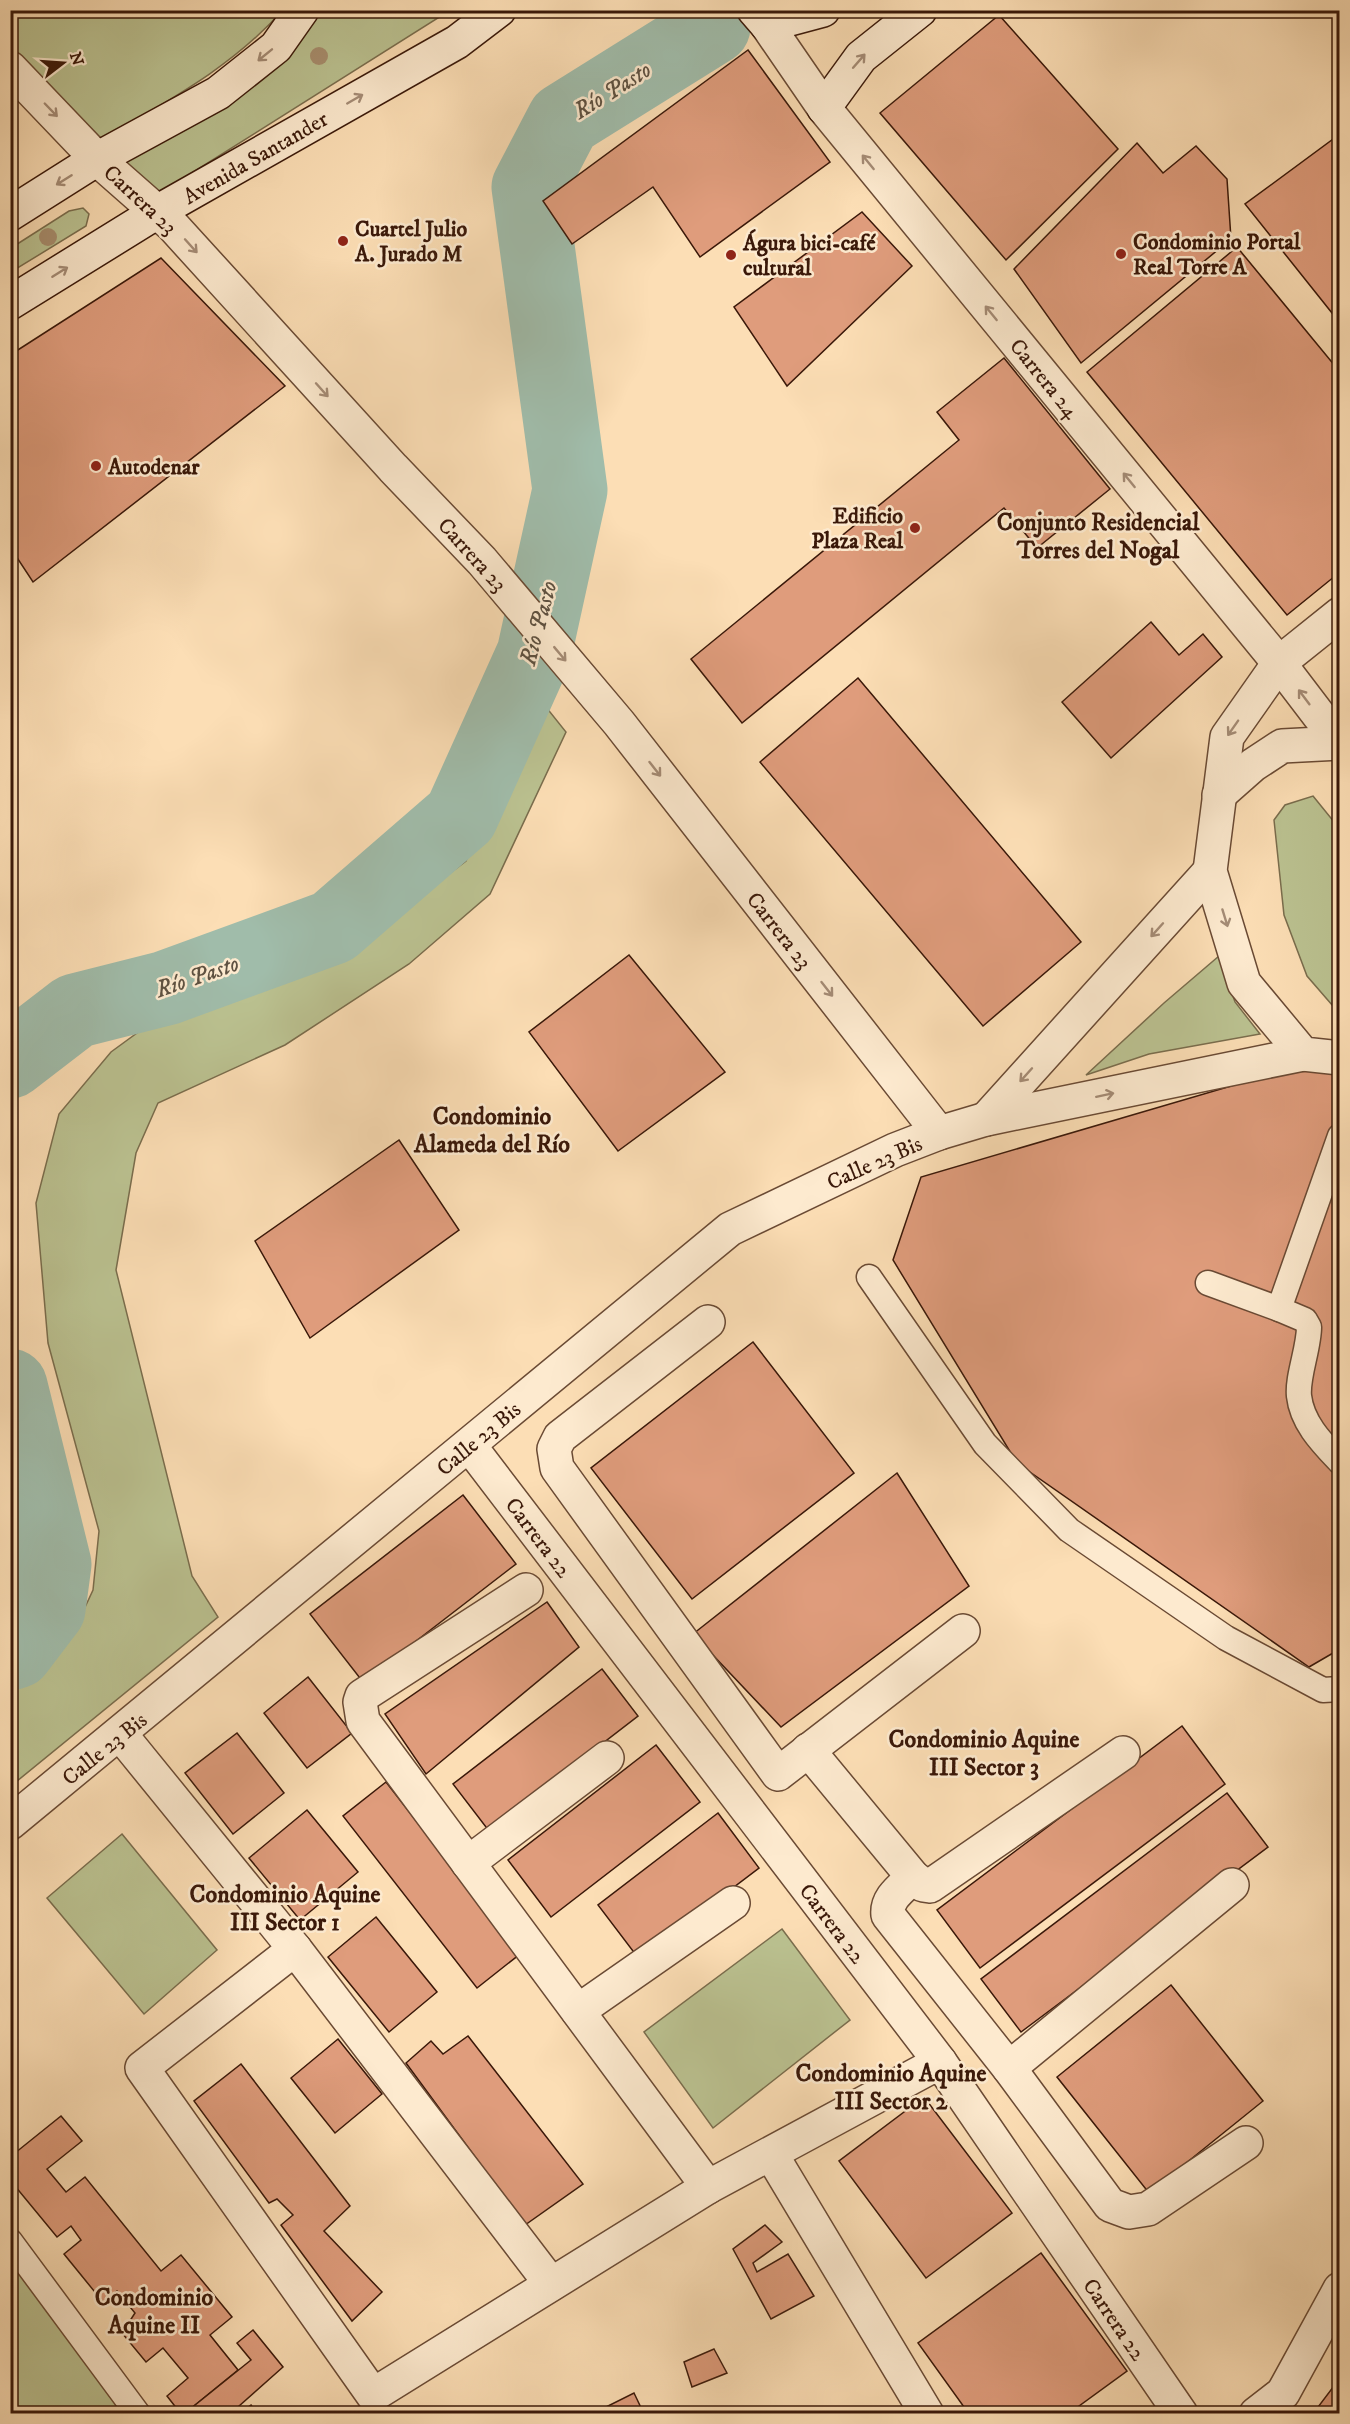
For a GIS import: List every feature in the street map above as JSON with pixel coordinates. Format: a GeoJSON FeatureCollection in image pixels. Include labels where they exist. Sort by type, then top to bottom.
{"type":"FeatureCollection","features":[{"type":"Feature","properties":{"kind":"street"},"geometry":{"type":"LineString","coordinates":[[10,214],[97,159],[218,93],[276,46],[302,10]]}},
{"type":"Feature","properties":{"kind":"street","name":"Avenida Santander"},"geometry":{"type":"LineString","coordinates":[[10,303],[157,212],[457,42],[499,10]]}},
{"type":"Feature","properties":{"kind":"street"},"geometry":{"type":"LineString","coordinates":[[760,17],[823,10]]}},
{"type":"Feature","properties":{"kind":"street"},"geometry":{"type":"LineString","coordinates":[[824,108],[861,57],[920,10]]}},
{"type":"Feature","properties":{"kind":"street","name":"Carrera 24"},"geometry":{"type":"LineString","coordinates":[[760,17],[824,108],[1279,663],[1340,743]]}},
{"type":"Feature","properties":{"kind":"street","name":"Carrera 23"},"geometry":{"type":"LineString","coordinates":[[10,68],[97,159],[157,212],[482,561],[619,723],[939,1133]]}},
{"type":"Feature","properties":{"kind":"street"},"geometry":{"type":"LineString","coordinates":[[1303,1054],[1244,982],[1210,871],[1227,737],[1279,663],[1340,614]]}},
{"type":"Feature","properties":{"kind":"street"},"geometry":{"type":"LineString","coordinates":[[1220,795],[1253,765],[1282,746],[1340,743]]}},
{"type":"Feature","properties":{"kind":"street"},"geometry":{"type":"LineString","coordinates":[[986,1119],[1210,871]]}},
{"type":"Feature","properties":{"kind":"street","name":"Calle 23 Bis"},"geometry":{"type":"LineString","coordinates":[[10,1824],[121,1735],[730,1229],[895,1150],[939,1133],[986,1119],[1303,1054],[1340,1058]]}},
{"type":"Feature","properties":{"kind":"street"},"geometry":{"type":"LineString","coordinates":[[708,1322],[560,1437],[554,1449],[557,1468],[778,1774]]}},
{"type":"Feature","properties":{"kind":"street","name":"Carrera 22"},"geometry":{"type":"LineString","coordinates":[[469,1445],[940,2062],[1181,2414]]}},
{"type":"Feature","properties":{"kind":"street"},"geometry":{"type":"LineString","coordinates":[[526,1590],[362,1696],[360,1702],[363,1721],[708,2187]]}},
{"type":"Feature","properties":{"kind":"street"},"geometry":{"type":"LineString","coordinates":[[742,1803],[963,1631]]}},
{"type":"Feature","properties":{"kind":"street"},"geometry":{"type":"LineString","coordinates":[[121,1735],[295,1948],[551,2284]]}},
{"type":"Feature","properties":{"kind":"street"},"geometry":{"type":"LineString","coordinates":[[808,1750],[913,1877],[923,1885],[930,1886],[1123,1753]]}},
{"type":"Feature","properties":{"kind":"street"},"geometry":{"type":"LineString","coordinates":[[468,1863],[607,1758]]}},
{"type":"Feature","properties":{"kind":"street"},"geometry":{"type":"LineString","coordinates":[[913,1877],[893,1896],[887,1907],[888,1915],[1009,2068],[1110,2205],[1129,2212],[1149,2208],[1246,2143]]}},
{"type":"Feature","properties":{"kind":"street"},"geometry":{"type":"LineString","coordinates":[[1009,2068],[1232,1885]]}},
{"type":"Feature","properties":{"kind":"street"},"geometry":{"type":"LineString","coordinates":[[578,2011],[733,1903]]}},
{"type":"Feature","properties":{"kind":"street"},"geometry":{"type":"LineString","coordinates":[[295,1948],[142,2068],[373,2395],[708,2187],[940,2062]]}},
{"type":"Feature","properties":{"kind":"street"},"geometry":{"type":"LineString","coordinates":[[771,2154],[927,2414]]}},
{"type":"Feature","properties":{"kind":"street"},"geometry":{"type":"LineString","coordinates":[[1256,2414],[1282,2393],[1340,2289]]}},
{"type":"Feature","properties":{"kind":"lane"},"geometry":{"type":"LineString","coordinates":[[1279,1309],[1340,1136]]}},
{"type":"Feature","properties":{"kind":"lane"},"geometry":{"type":"LineString","coordinates":[[869,1277],[985,1444],[1069,1530],[1226,1638],[1323,1690],[1340,1689]]}},
{"type":"Feature","properties":{"kind":"lane"},"geometry":{"type":"LineString","coordinates":[[1208,1283],[1305,1320],[1309,1327],[1299,1395],[1305,1415],[1315,1435],[1340,1462]]}},
{"type":"Feature","properties":{"kind":"lane"},"geometry":{"type":"LineString","coordinates":[[10,2241],[138,2414]]}},
{"type":"Feature","properties":{"kind":"green space"},"geometry":{"type":"Polygon","coordinates":[[[10,11],[282,11],[262,32],[218,68],[172,99],[98,142],[11,55],[10,11]]]}},
{"type":"Feature","properties":{"kind":"green space"},"geometry":{"type":"Polygon","coordinates":[[[322,11],[449,11],[160,193],[120,164],[277,56],[322,11]]]}},
{"type":"Feature","properties":{"kind":"green space"},"geometry":{"type":"Polygon","coordinates":[[[83,208],[89,214],[86,226],[11,272],[11,248],[69,211],[83,208]]]}},
{"type":"Feature","properties":{"kind":"green space"},"geometry":{"type":"Polygon","coordinates":[[[534,692],[566,732],[490,894],[409,964],[285,1045],[158,1103],[136,1153],[116,1270],[192,1576],[218,1617],[11,1786],[11,1675],[30,1677],[72,1635],[93,1590],[99,1531],[48,1343],[36,1203],[59,1114],[111,1052],[159,1017],[288,974],[410,903],[466,861],[534,692]]]}},
{"type":"Feature","properties":{"kind":"green space"},"geometry":{"type":"Polygon","coordinates":[[[1313,796],[1339,828],[1339,1013],[1307,976],[1284,915],[1274,820],[1285,805],[1313,796]]]}},
{"type":"Feature","properties":{"kind":"green space"},"geometry":{"type":"Polygon","coordinates":[[[1219,956],[1235,1002],[1260,1034],[1149,1054],[1086,1075],[1164,1003],[1219,956]]]}},
{"type":"Feature","properties":{"kind":"green space"},"geometry":{"type":"Polygon","coordinates":[[[122,1834],[217,1950],[144,2014],[47,1898],[122,1834]]]}},
{"type":"Feature","properties":{"kind":"green space"},"geometry":{"type":"Polygon","coordinates":[[[782,1929],[850,2020],[713,2128],[644,2032],[782,1929]]]}},
{"type":"Feature","properties":{"kind":"green space"},"geometry":{"type":"Polygon","coordinates":[[[11,2241],[138,2413],[11,2413],[11,2241]]]}},
{"type":"Feature","properties":{"kind":"building"},"geometry":{"type":"Polygon","coordinates":[[[999,15],[1118,149],[1006,260],[880,113],[999,15]]]}},
{"type":"Feature","properties":{"kind":"building"},"geometry":{"type":"Polygon","coordinates":[[[748,50],[830,162],[700,257],[653,187],[572,244],[543,201],[748,50]]]}},
{"type":"Feature","properties":{"kind":"building"},"geometry":{"type":"Polygon","coordinates":[[[1340,134],[1340,323],[1245,204],[1340,134]]]}},
{"type":"Feature","properties":{"kind":"building","name":"Condominio Portal Real Torre A"},"geometry":{"type":"Polygon","coordinates":[[[1137,143],[1163,173],[1196,146],[1227,179],[1231,239],[1081,363],[1014,269],[1137,143]]]}},
{"type":"Feature","properties":{"kind":"building"},"geometry":{"type":"Polygon","coordinates":[[[862,212],[912,266],[787,386],[734,307],[862,212]]]}},
{"type":"Feature","properties":{"kind":"building"},"geometry":{"type":"Polygon","coordinates":[[[1237,247],[1340,372],[1340,572],[1287,615],[1087,372],[1237,247]]]}},
{"type":"Feature","properties":{"kind":"building","name":"Autodenar"},"geometry":{"type":"Polygon","coordinates":[[[161,258],[285,386],[33,582],[10,547],[10,355],[161,258]]]}},
{"type":"Feature","properties":{"kind":"building","name":"Edificio Plaza Real"},"geometry":{"type":"Polygon","coordinates":[[[1004,358],[1110,489],[1037,548],[1004,508],[742,723],[691,659],[959,440],[937,412],[1004,358]]]}},
{"type":"Feature","properties":{"kind":"building"},"geometry":{"type":"Polygon","coordinates":[[[1151,622],[1179,655],[1203,634],[1222,657],[1111,758],[1062,702],[1151,622]]]}},
{"type":"Feature","properties":{"kind":"building"},"geometry":{"type":"Polygon","coordinates":[[[858,678],[1081,942],[983,1026],[760,762],[858,678]]]}},
{"type":"Feature","properties":{"kind":"building"},"geometry":{"type":"Polygon","coordinates":[[[629,955],[725,1072],[618,1151],[529,1032],[629,955]]]}},
{"type":"Feature","properties":{"kind":"building"},"geometry":{"type":"Polygon","coordinates":[[[1306,1064],[1340,1070],[1340,1649],[1309,1667],[1017,1463],[893,1260],[921,1177],[1306,1064]]]}},
{"type":"Feature","properties":{"kind":"building"},"geometry":{"type":"Polygon","coordinates":[[[399,1140],[459,1230],[310,1338],[255,1241],[399,1140]]]}},
{"type":"Feature","properties":{"kind":"building"},"geometry":{"type":"Polygon","coordinates":[[[753,1342],[854,1473],[692,1599],[591,1468],[753,1342]]]}},
{"type":"Feature","properties":{"kind":"building"},"geometry":{"type":"Polygon","coordinates":[[[897,1473],[969,1586],[781,1727],[693,1634],[897,1473]]]}},
{"type":"Feature","properties":{"kind":"building"},"geometry":{"type":"Polygon","coordinates":[[[463,1495],[516,1564],[363,1682],[310,1614],[463,1495]]]}},
{"type":"Feature","properties":{"kind":"building"},"geometry":{"type":"Polygon","coordinates":[[[547,1602],[579,1647],[426,1774],[385,1714],[547,1602]]]}},
{"type":"Feature","properties":{"kind":"building"},"geometry":{"type":"Polygon","coordinates":[[[602,1669],[638,1716],[489,1831],[453,1784],[602,1669]]]}},
{"type":"Feature","properties":{"kind":"building"},"geometry":{"type":"Polygon","coordinates":[[[308,1677],[352,1733],[307,1768],[264,1713],[308,1677]]]}},
{"type":"Feature","properties":{"kind":"building"},"geometry":{"type":"Polygon","coordinates":[[[1182,1726],[1225,1784],[980,1968],[937,1910],[1182,1726]]]}},
{"type":"Feature","properties":{"kind":"building"},"geometry":{"type":"Polygon","coordinates":[[[237,1733],[284,1793],[233,1834],[185,1773],[237,1733]]]}},
{"type":"Feature","properties":{"kind":"building"},"geometry":{"type":"Polygon","coordinates":[[[656,1745],[700,1802],[551,1917],[508,1860],[656,1745]]]}},
{"type":"Feature","properties":{"kind":"building"},"geometry":{"type":"Polygon","coordinates":[[[386,1782],[520,1954],[477,1988],[343,1816],[386,1782]]]}},
{"type":"Feature","properties":{"kind":"building"},"geometry":{"type":"Polygon","coordinates":[[[1227,1793],[1268,1847],[1021,2032],[981,1979],[1227,1793]]]}},
{"type":"Feature","properties":{"kind":"building"},"geometry":{"type":"Polygon","coordinates":[[[307,1810],[358,1872],[300,1920],[249,1858],[307,1810]]]}},
{"type":"Feature","properties":{"kind":"building"},"geometry":{"type":"Polygon","coordinates":[[[718,1813],[759,1868],[639,1959],[598,1905],[718,1813]]]}},
{"type":"Feature","properties":{"kind":"building"},"geometry":{"type":"Polygon","coordinates":[[[376,1917],[437,1992],[389,2032],[328,1957],[376,1917]]]}},
{"type":"Feature","properties":{"kind":"building"},"geometry":{"type":"Polygon","coordinates":[[[1171,1985],[1263,2101],[1149,2193],[1057,2077],[1171,1985]]]}},
{"type":"Feature","properties":{"kind":"building"},"geometry":{"type":"Polygon","coordinates":[[[468,2036],[583,2184],[525,2225],[406,2063],[431,2041],[443,2054],[468,2036]]]}},
{"type":"Feature","properties":{"kind":"building"},"geometry":{"type":"Polygon","coordinates":[[[338,2039],[382,2094],[335,2133],[291,2078],[338,2039]]]}},
{"type":"Feature","properties":{"kind":"building"},"geometry":{"type":"Polygon","coordinates":[[[241,2064],[350,2206],[324,2231],[382,2292],[352,2321],[281,2225],[293,2215],[277,2199],[269,2203],[194,2101],[241,2064]]]}},
{"type":"Feature","properties":{"kind":"building"},"geometry":{"type":"Polygon","coordinates":[[[924,2097],[1012,2213],[926,2278],[839,2161],[924,2097]]]}},
{"type":"Feature","properties":{"kind":"building"},"geometry":{"type":"Polygon","coordinates":[[[61,2116],[82,2141],[47,2169],[66,2192],[85,2177],[161,2271],[181,2255],[232,2317],[210,2335],[238,2370],[184,2414],[181,2414],[167,2396],[188,2378],[163,2348],[146,2362],[122,2333],[135,2313],[117,2291],[103,2302],[64,2254],[81,2240],[71,2226],[57,2237],[10,2180],[10,2157],[61,2116]]]}},
{"type":"Feature","properties":{"kind":"building"},"geometry":{"type":"Polygon","coordinates":[[[765,2225],[782,2242],[753,2263],[757,2272],[788,2254],[814,2296],[771,2319],[733,2249],[765,2225]]]}},
{"type":"Feature","properties":{"kind":"building"},"geometry":{"type":"Polygon","coordinates":[[[1041,2253],[1127,2371],[1068,2414],[969,2414],[918,2343],[1041,2253]]]}},
{"type":"Feature","properties":{"kind":"building"},"geometry":{"type":"Polygon","coordinates":[[[253,2330],[283,2367],[230,2414],[184,2414],[251,2360],[237,2343],[253,2330]]]}},
{"type":"Feature","properties":{"kind":"building"},"geometry":{"type":"Polygon","coordinates":[[[714,2349],[727,2373],[692,2387],[684,2362],[714,2349]]]}},
{"type":"Feature","properties":{"kind":"building"},"geometry":{"type":"Polygon","coordinates":[[[1340,2378],[1340,2411],[1338,2414],[1327,2414],[1318,2407],[1340,2378]]]}},
{"type":"Feature","properties":{"kind":"building"},"geometry":{"type":"Polygon","coordinates":[[[634,2393],[644,2414],[592,2414],[634,2393]]]}},
{"type":"Feature","properties":{"kind":"building"},"geometry":{"type":"Polygon","coordinates":[[[251,2405],[257,2414],[239,2414],[251,2405]]]}},
{"type":"Feature","properties":{"kind":"building"},"geometry":{"type":"Polygon","coordinates":[[[1318,2407],[1326,2414],[1311,2414],[1318,2407]]]}},
{"type":"Feature","properties":{"kind":"waterway","name":"Río Pasto"},"geometry":{"type":"LineString","coordinates":[[10,1061],[75,1011],[166,988],[333,927],[461,816],[534,654],[570,490],[529,187],[564,120],[713,27]]}},
{"type":"Feature","properties":{"kind":"waterway","name":"Río Pasto"},"geometry":{"type":"LineString","coordinates":[[10,1386],[54,1564],[48,1609],[16,1651],[10,1653]]}},
{"type":"Feature","properties":{"kind":"place","name":"Cuartel Julio A. Jurado M"},"geometry":{"type":"Point","coordinates":[343,241]}},
{"type":"Feature","properties":{"kind":"place","name":"Condominio Portal Real Torre A"},"geometry":{"type":"Point","coordinates":[1121,254]}},
{"type":"Feature","properties":{"kind":"place","name":"Águra bici-café cultural"},"geometry":{"type":"Point","coordinates":[731,255]}},
{"type":"Feature","properties":{"kind":"place","name":"Autodenar"},"geometry":{"type":"Point","coordinates":[96,466]}},
{"type":"Feature","properties":{"kind":"place","name":"Edificio Plaza Real"},"geometry":{"type":"Point","coordinates":[915,528]}},
{"type":"Feature","properties":{"kind":"district","name":"Conjunto Residencial Torres del Nogal"},"geometry":{"type":"Point","coordinates":[1098,536]}},
{"type":"Feature","properties":{"kind":"district","name":"Condominio Alameda del Río"},"geometry":{"type":"Point","coordinates":[492,1130]}},
{"type":"Feature","properties":{"kind":"district","name":"Condominio Aquine III Sector 3"},"geometry":{"type":"Point","coordinates":[984,1753]}},
{"type":"Feature","properties":{"kind":"district","name":"Condominio Aquine III Sector 1"},"geometry":{"type":"Point","coordinates":[285,1908]}},
{"type":"Feature","properties":{"kind":"district","name":"Condominio Aquine III Sector 2"},"geometry":{"type":"Point","coordinates":[891,2087]}},
{"type":"Feature","properties":{"kind":"district","name":"Condominio Aquine II"},"geometry":{"type":"Point","coordinates":[154,2311]}}]}
